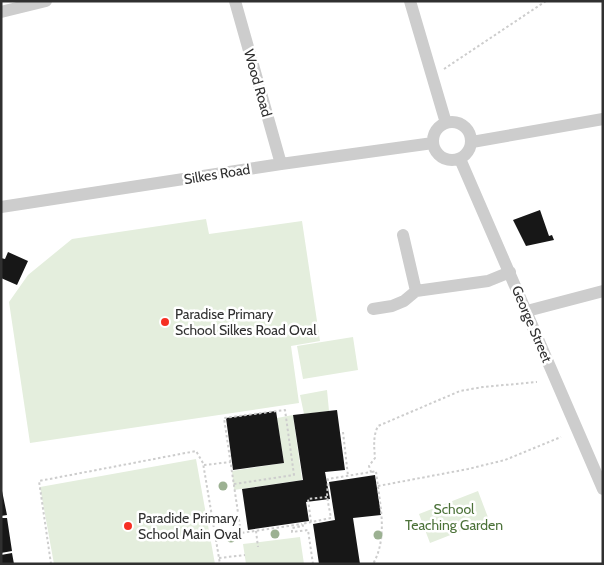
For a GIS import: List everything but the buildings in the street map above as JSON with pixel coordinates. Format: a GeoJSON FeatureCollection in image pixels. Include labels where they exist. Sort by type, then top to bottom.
{"type":"FeatureCollection","features":[{"type":"Feature","properties":{"kind":"street"},"geometry":{"type":"LineString","coordinates":[[1,12],[46,1]]}},
{"type":"Feature","properties":{"kind":"street","name":"Wood Road"},"geometry":{"type":"LineString","coordinates":[[236,1],[281,164]]}},
{"type":"Feature","properties":{"kind":"street"},"geometry":{"type":"LineString","coordinates":[[410,1],[446,123]]}},
{"type":"Feature","properties":{"kind":"street"},"geometry":{"type":"LineString","coordinates":[[472,142],[603,119]]}},
{"type":"Feature","properties":{"kind":"street"},"geometry":{"type":"LineString","coordinates":[[454,122],[466,128],[470,133],[472,142],[470,150],[460,159],[448,160],[441,158],[436,153],[433,143],[435,131],[446,123],[454,122]]}},
{"type":"Feature","properties":{"kind":"street","name":"Silkes Road"},"geometry":{"type":"LineString","coordinates":[[1,207],[281,164],[433,143]]}},
{"type":"Feature","properties":{"kind":"street","name":"George Street"},"geometry":{"type":"LineString","coordinates":[[460,159],[603,489]]}},
{"type":"Feature","properties":{"kind":"street"},"geometry":{"type":"LineString","coordinates":[[403,235],[416,291]]}},
{"type":"Feature","properties":{"kind":"street"},"geometry":{"type":"LineString","coordinates":[[373,308],[392,306],[404,301],[416,291],[488,281],[510,272]]}},
{"type":"Feature","properties":{"kind":"street"},"geometry":{"type":"LineString","coordinates":[[527,311],[603,291]]}},
{"type":"Feature","properties":{"kind":"path"},"geometry":{"type":"LineString","coordinates":[[444,68],[546,1]]}},
{"type":"Feature","properties":{"kind":"path"},"geometry":{"type":"LineString","coordinates":[[371,472],[369,466],[375,458],[374,444],[378,426],[460,392],[483,387],[537,382]]}},
{"type":"Feature","properties":{"kind":"path"},"geometry":{"type":"LineString","coordinates":[[234,484],[294,475],[284,410],[224,418],[241,533],[331,518],[327,497],[328,479],[376,471],[382,544],[373,564]]}},
{"type":"Feature","properties":{"kind":"path"},"geometry":{"type":"LineString","coordinates":[[343,432],[348,476]]}},
{"type":"Feature","properties":{"kind":"path"},"geometry":{"type":"LineString","coordinates":[[378,486],[505,460],[561,437]]}},
{"type":"Feature","properties":{"kind":"path"},"geometry":{"type":"LineString","coordinates":[[51,564],[39,481],[196,451],[204,465],[220,564]]}},
{"type":"Feature","properties":{"kind":"path"},"geometry":{"type":"LineString","coordinates":[[204,465],[231,462]]}},
{"type":"Feature","properties":{"kind":"path"},"geometry":{"type":"LineString","coordinates":[[311,522],[308,500],[327,497]]}},
{"type":"Feature","properties":{"kind":"path"},"geometry":{"type":"LineString","coordinates":[[302,524],[303,526],[292,528],[292,532],[308,530],[313,564]]}},
{"type":"Feature","properties":{"kind":"path"},"geometry":{"type":"LineString","coordinates":[[256,531],[258,547]]}},
{"type":"Feature","properties":{"kind":"path"},"geometry":{"type":"LineString","coordinates":[[219,558],[245,555]]}},
{"type":"Feature","properties":{"kind":"green space","name":"Paradise Primary School Silkes Road Oval"},"geometry":{"type":"Polygon","coordinates":[[[206,219],[209,234],[302,221],[320,341],[291,346],[299,403],[30,443],[9,302],[28,275],[72,239],[206,219]]]}},
{"type":"Feature","properties":{"kind":"green space"},"geometry":{"type":"Polygon","coordinates":[[[353,337],[358,370],[303,379],[297,346],[353,337]]]}},
{"type":"Feature","properties":{"kind":"green space"},"geometry":{"type":"Polygon","coordinates":[[[327,390],[329,411],[304,414],[300,395],[327,390]]]}},
{"type":"Feature","properties":{"kind":"green space"},"geometry":{"type":"Polygon","coordinates":[[[293,415],[302,480],[234,490],[232,471],[284,463],[277,418],[293,415]]]}},
{"type":"Feature","properties":{"kind":"green space","name":"Paradide Primary School Main Oval"},"geometry":{"type":"Polygon","coordinates":[[[196,459],[215,564],[54,564],[40,487],[196,459]]]}},
{"type":"Feature","properties":{"kind":"green space","name":"School Teaching Garden"},"geometry":{"type":"Polygon","coordinates":[[[478,491],[489,520],[430,543],[419,514],[478,491]]]}},
{"type":"Feature","properties":{"kind":"green space"},"geometry":{"type":"Polygon","coordinates":[[[300,537],[304,564],[246,564],[243,544],[300,537]]]}},
{"type":"Feature","properties":{"kind":"place","name":"Paradise Primary School Silkes Road Oval"},"geometry":{"type":"Point","coordinates":[165,322]}},
{"type":"Feature","properties":{"kind":"place","name":"Paradide Primary School Main Oval"},"geometry":{"type":"Point","coordinates":[128,526]}}]}
